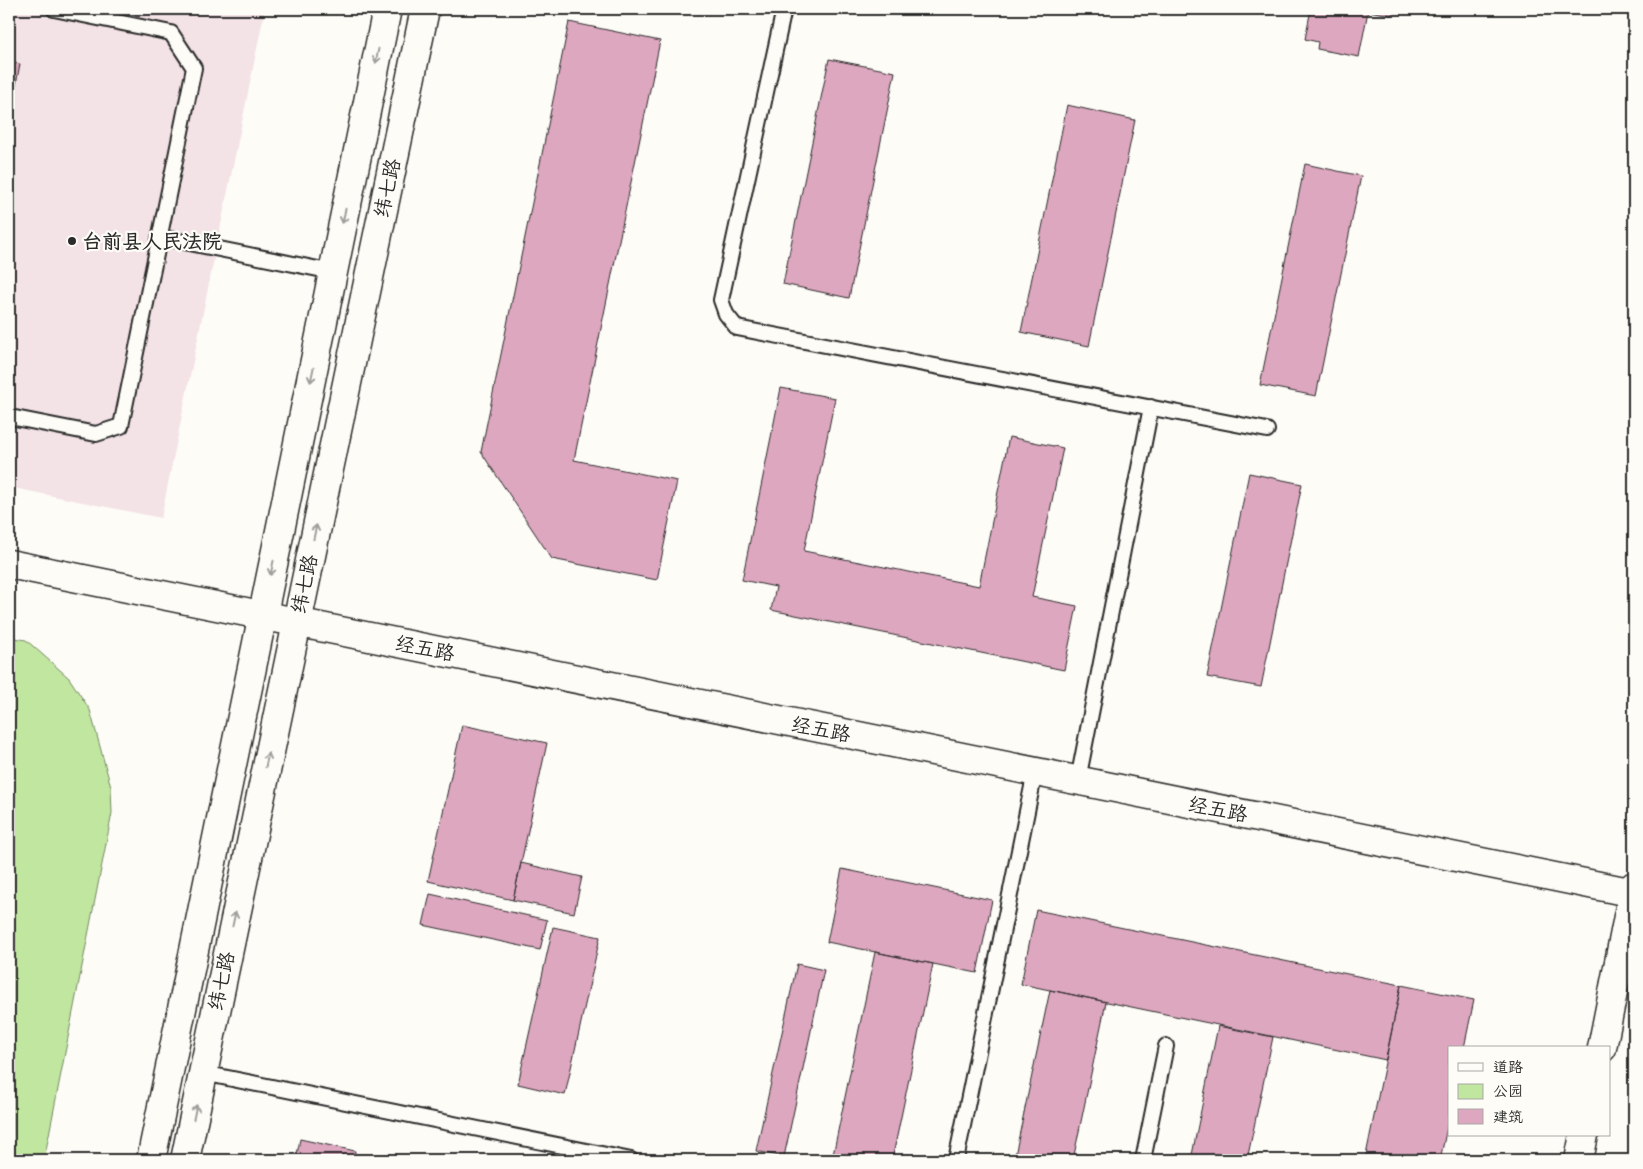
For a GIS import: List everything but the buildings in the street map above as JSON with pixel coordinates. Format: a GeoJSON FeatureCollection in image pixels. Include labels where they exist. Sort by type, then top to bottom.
{"type":"FeatureCollection","features":[{"type":"Feature","properties":{"kind":"main road","name":"纬七路"},"geometry":{"type":"LineString","coordinates":[[151,1160],[387,9]]}},
{"type":"Feature","properties":{"kind":"main road","name":"纬七路"},"geometry":{"type":"LineString","coordinates":[[185,1160],[425,9]]}},
{"type":"Feature","properties":{"kind":"main road","name":"经五路"},"geometry":{"type":"LineString","coordinates":[[9,564],[1035,772],[1634,891]]}},
{"type":"Feature","properties":{"kind":"main road"},"geometry":{"type":"LineString","coordinates":[[1602,1046],[1634,891]]}},
{"type":"Feature","properties":{"kind":"main road"},"geometry":{"type":"LineString","coordinates":[[1579,1160],[1584,1136]]}},
{"type":"Feature","properties":{"kind":"lane"},"geometry":{"type":"LineString","coordinates":[[10,417],[96,434],[121,426],[194,68],[171,33],[54,9]]}},
{"type":"Feature","properties":{"kind":"lane"},"geometry":{"type":"LineString","coordinates":[[784,9],[721,300],[726,314],[737,328],[1267,430]]}},
{"type":"Feature","properties":{"kind":"lane"},"geometry":{"type":"LineString","coordinates":[[160,237],[333,272]]}},
{"type":"Feature","properties":{"kind":"lane"},"geometry":{"type":"LineString","coordinates":[[1078,780],[1151,407]]}},
{"type":"Feature","properties":{"kind":"lane"},"geometry":{"type":"LineString","coordinates":[[956,1160],[1035,772]]}},
{"type":"Feature","properties":{"kind":"lane"},"geometry":{"type":"LineString","coordinates":[[1143,1160],[1166,1046]]}},
{"type":"Feature","properties":{"kind":"lane"},"geometry":{"type":"LineString","coordinates":[[203,1073],[631,1160]]}},
{"type":"Feature","properties":{"kind":"shaded area"},"geometry":{"type":"Polygon","coordinates":[[[9,9],[265,9],[161,518],[9,487],[9,9]]]}},
{"type":"Feature","properties":{"kind":"green space"},"geometry":{"type":"Polygon","coordinates":[[[9,637],[26,640],[69,678],[90,710],[111,787],[112,813],[44,1160],[9,1160],[9,637]]]}},
{"type":"Feature","properties":{"kind":"place","name":"台前县人民法院"},"geometry":{"type":"Point","coordinates":[72,241]}}]}
